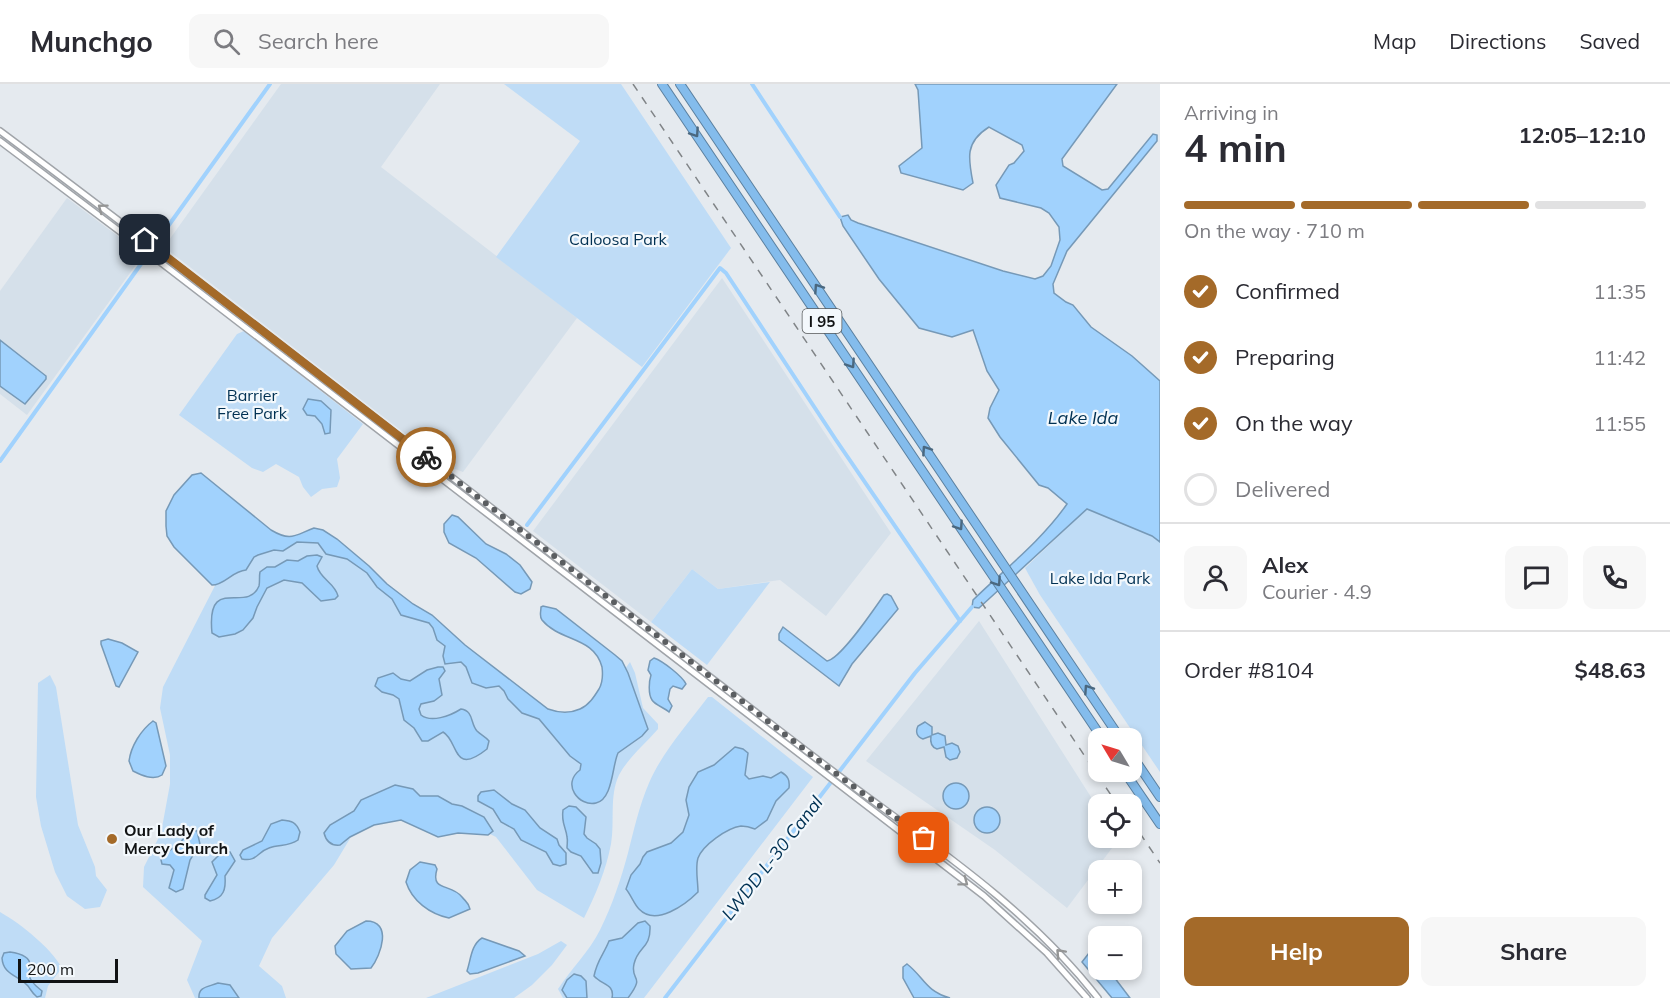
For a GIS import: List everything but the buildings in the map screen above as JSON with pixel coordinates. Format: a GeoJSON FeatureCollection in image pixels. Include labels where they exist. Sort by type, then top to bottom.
{"type":"FeatureCollection","features":[{"type":"Feature","properties":{"kind":"highway","name":"I 95"},"geometry":{"type":"LineString","coordinates":[[662,84],[1095,728]]}},
{"type":"Feature","properties":{"kind":"highway","name":"I 95"},"geometry":{"type":"LineString","coordinates":[[680,84],[1113,728]]}},
{"type":"Feature","properties":{"kind":"highway"},"geometry":{"type":"LineString","coordinates":[[1142,770],[1160,797]]}},
{"type":"Feature","properties":{"kind":"highway"},"geometry":{"type":"LineString","coordinates":[[1131,782],[1160,824]]}},
{"type":"Feature","properties":{"kind":"main road"},"geometry":{"type":"LineString","coordinates":[[0,131],[831,770],[990,888],[1070,964],[1098,998]]}},
{"type":"Feature","properties":{"kind":"main road"},"geometry":{"type":"LineString","coordinates":[[0,141],[1000,909],[1064,970],[1087,998]]}},
{"type":"Feature","properties":{"kind":"main road"},"geometry":{"type":"LineString","coordinates":[[345,405],[350,398]]}},
{"type":"Feature","properties":{"kind":"shaded area"},"geometry":{"type":"Polygon","coordinates":[[[281,84],[440,84],[381,167],[577,318],[463,472],[447,466],[164,247],[281,84]]]}},
{"type":"Feature","properties":{"kind":"shaded area"},"geometry":{"type":"Polygon","coordinates":[[[67,198],[143,255],[27,415],[0,394],[0,291],[67,198]]]}},
{"type":"Feature","properties":{"kind":"shaded area"},"geometry":{"type":"Polygon","coordinates":[[[722,278],[891,533],[826,616],[780,580],[718,589],[692,569],[651,622],[533,531],[722,278]]]}},
{"type":"Feature","properties":{"kind":"shaded area"},"geometry":{"type":"Polygon","coordinates":[[[979,621],[1089,794],[1088,848],[1112,848],[1103,860],[1088,860],[1088,880],[1067,908],[995,850],[866,761],[979,621]]]}},
{"type":"Feature","properties":{"kind":"green space","name":"Caloosa Park"},"geometry":{"type":"Polygon","coordinates":[[[504,84],[621,84],[731,248],[642,367],[496,257],[580,141],[504,84]]]}},
{"type":"Feature","properties":{"kind":"green space","name":"Barrier Free Park"},"geometry":{"type":"Polygon","coordinates":[[[244,331],[363,424],[337,459],[340,478],[337,487],[322,489],[311,497],[299,477],[276,464],[263,472],[252,468],[179,415],[237,334],[244,331]]]}},
{"type":"Feature","properties":{"kind":"green space","name":"Lake Ida Park"},"geometry":{"type":"Polygon","coordinates":[[[1087,509],[1152,536],[1160,542],[1160,772],[1142,745],[1142,728],[1130,728],[1040,595],[1025,568],[1087,509]]]}},
{"type":"Feature","properties":{"kind":"green space"},"geometry":{"type":"Polygon","coordinates":[[[316,538],[330,542],[565,728],[588,719],[630,662],[635,673],[643,708],[658,724],[658,729],[619,775],[614,792],[609,854],[593,900],[584,918],[537,890],[496,837],[428,803],[357,827],[334,865],[272,938],[259,966],[282,986],[286,998],[195,998],[187,980],[202,941],[143,887],[144,867],[161,833],[170,784],[170,755],[160,708],[163,687],[222,572],[241,556],[316,538]]]}},
{"type":"Feature","properties":{"kind":"green space"},"geometry":{"type":"Polygon","coordinates":[[[692,569],[718,589],[770,582],[707,665],[651,622],[692,569]]]}},
{"type":"Feature","properties":{"kind":"green space"},"geometry":{"type":"Polygon","coordinates":[[[50,675],[56,687],[78,825],[95,867],[96,876],[107,890],[100,907],[85,909],[67,896],[55,872],[41,826],[36,797],[38,683],[50,675]]]}},
{"type":"Feature","properties":{"kind":"green space"},"geometry":{"type":"Polygon","coordinates":[[[708,697],[712,697],[813,777],[644,998],[563,998],[558,989],[596,938],[612,902],[649,783],[668,749],[708,697]]]}},
{"type":"Feature","properties":{"kind":"green space"},"geometry":{"type":"Polygon","coordinates":[[[0,912],[34,937],[50,952],[62,968],[48,986],[45,998],[0,998],[0,912]]]}},
{"type":"Feature","properties":{"kind":"green space"},"geometry":{"type":"Polygon","coordinates":[[[561,941],[567,945],[552,965],[532,985],[514,998],[426,998],[538,954],[561,941]]]}},
{"type":"Feature","properties":{"kind":"water","name":"Lake Ida"},"geometry":{"type":"Polygon","coordinates":[[[915,84],[1117,84],[1062,159],[1063,166],[1102,190],[1108,189],[1153,134],[1157,135],[1157,141],[1067,251],[1053,284],[1054,293],[1073,305],[1091,327],[1132,356],[1160,381],[1160,542],[1152,536],[1087,509],[979,608],[972,607],[973,600],[1035,542],[1067,504],[1048,488],[1039,485],[1000,437],[988,418],[999,390],[987,371],[973,330],[952,337],[919,328],[879,279],[843,226],[840,217],[848,215],[851,220],[858,223],[1003,271],[1035,279],[1043,276],[1051,266],[1060,240],[1059,227],[1049,213],[1041,208],[1000,198],[996,185],[1009,165],[1014,163],[1024,151],[1022,145],[989,127],[972,145],[970,166],[973,183],[963,190],[901,173],[899,166],[922,148],[918,90],[915,84]]]}},
{"type":"Feature","properties":{"kind":"water"},"geometry":{"type":"Polygon","coordinates":[[[0,340],[46,376],[46,379],[25,404],[0,386],[0,340]]]}},
{"type":"Feature","properties":{"kind":"water"},"geometry":{"type":"Polygon","coordinates":[[[308,399],[321,401],[331,410],[330,433],[325,434],[322,424],[315,416],[307,415],[303,409],[308,399]]]}},
{"type":"Feature","properties":{"kind":"water"},"geometry":{"type":"Polygon","coordinates":[[[201,473],[278,534],[293,536],[314,528],[323,530],[337,539],[387,584],[432,615],[465,645],[548,709],[568,712],[576,711],[586,705],[600,686],[602,667],[592,650],[549,627],[540,615],[541,607],[556,609],[615,655],[622,661],[628,673],[648,729],[618,753],[609,789],[602,800],[596,803],[584,802],[574,793],[572,782],[581,764],[570,756],[539,719],[522,713],[499,686],[486,688],[472,683],[466,667],[461,662],[445,664],[443,656],[445,646],[437,640],[429,623],[401,615],[392,599],[377,587],[367,573],[347,559],[326,554],[318,543],[297,542],[283,551],[274,550],[258,555],[254,557],[246,570],[221,583],[212,585],[174,547],[167,536],[166,526],[166,511],[174,495],[192,475],[201,473]]]}},
{"type":"Feature","properties":{"kind":"water"},"geometry":{"type":"Polygon","coordinates":[[[452,515],[458,517],[486,544],[506,554],[520,565],[532,582],[530,589],[521,594],[515,592],[476,558],[449,543],[444,532],[444,524],[452,515]]]}},
{"type":"Feature","properties":{"kind":"water"},"geometry":{"type":"Polygon","coordinates":[[[307,556],[322,557],[317,566],[336,592],[338,596],[335,599],[321,601],[302,583],[284,580],[267,588],[253,618],[243,630],[219,637],[212,633],[212,615],[215,604],[221,599],[246,597],[253,594],[259,586],[260,572],[267,567],[275,567],[287,560],[298,561],[307,556]]]}},
{"type":"Feature","properties":{"kind":"water"},"geometry":{"type":"Polygon","coordinates":[[[887,594],[891,596],[898,609],[852,664],[839,686],[779,640],[783,627],[827,661],[849,643],[887,594]]]}},
{"type":"Feature","properties":{"kind":"water"},"geometry":{"type":"Polygon","coordinates":[[[108,639],[122,643],[138,652],[119,687],[116,686],[101,644],[101,641],[108,639]]]}},
{"type":"Feature","properties":{"kind":"water"},"geometry":{"type":"Polygon","coordinates":[[[654,658],[681,677],[686,684],[682,689],[673,686],[670,689],[668,699],[672,706],[669,712],[653,702],[650,694],[651,675],[648,670],[650,661],[654,658]]]}},
{"type":"Feature","properties":{"kind":"water"},"geometry":{"type":"Polygon","coordinates":[[[443,667],[445,671],[439,679],[442,695],[434,701],[421,704],[419,709],[421,715],[435,718],[461,709],[468,712],[477,731],[489,741],[487,749],[476,757],[462,758],[443,732],[428,741],[422,741],[414,728],[404,720],[399,699],[382,692],[375,686],[378,678],[393,673],[401,679],[410,681],[427,670],[443,667]]]}},
{"type":"Feature","properties":{"kind":"water"},"geometry":{"type":"Polygon","coordinates":[[[153,721],[156,723],[166,766],[162,775],[147,777],[133,771],[129,761],[137,739],[153,721]]]}},
{"type":"Feature","properties":{"kind":"water"},"geometry":{"type":"Polygon","coordinates":[[[925,722],[932,727],[932,735],[938,733],[945,736],[946,745],[952,743],[958,746],[960,752],[957,758],[950,760],[946,757],[944,747],[937,749],[933,747],[931,736],[923,739],[918,736],[918,726],[925,722]]]}},
{"type":"Feature","properties":{"kind":"water"},"geometry":{"type":"Polygon","coordinates":[[[735,747],[748,753],[745,775],[749,779],[763,776],[771,778],[781,772],[788,779],[789,788],[776,801],[767,820],[755,829],[745,826],[735,827],[716,838],[705,848],[698,858],[698,892],[693,897],[662,915],[646,914],[637,907],[626,889],[631,875],[647,852],[671,843],[683,832],[689,815],[686,800],[689,787],[698,772],[714,765],[735,747]]]}},
{"type":"Feature","properties":{"kind":"water"},"geometry":{"type":"Polygon","coordinates":[[[956,783],[965,787],[969,796],[965,805],[956,809],[947,805],[943,796],[947,787],[956,783]]]}},
{"type":"Feature","properties":{"kind":"water"},"geometry":{"type":"Polygon","coordinates":[[[395,785],[413,789],[420,796],[438,796],[452,804],[462,806],[484,817],[493,831],[488,835],[458,833],[438,837],[401,820],[374,825],[350,837],[340,845],[334,845],[328,841],[324,833],[330,825],[354,811],[361,800],[395,785]]]}},
{"type":"Feature","properties":{"kind":"water"},"geometry":{"type":"Polygon","coordinates":[[[494,790],[512,804],[525,810],[540,828],[557,839],[566,853],[566,864],[560,866],[553,864],[546,852],[521,840],[514,829],[501,822],[493,809],[478,801],[481,792],[494,790]]]}},
{"type":"Feature","properties":{"kind":"water"},"geometry":{"type":"Polygon","coordinates":[[[569,806],[576,807],[586,817],[584,834],[600,849],[601,863],[598,873],[593,873],[581,856],[567,848],[563,810],[569,806]]]}},
{"type":"Feature","properties":{"kind":"water"},"geometry":{"type":"Polygon","coordinates":[[[987,807],[996,811],[1000,820],[996,829],[987,833],[978,829],[974,820],[978,811],[987,807]]]}},
{"type":"Feature","properties":{"kind":"water"},"geometry":{"type":"Polygon","coordinates":[[[282,820],[297,826],[300,832],[298,840],[291,844],[269,848],[254,858],[242,859],[240,855],[243,850],[262,841],[271,824],[282,820]]]}},
{"type":"Feature","properties":{"kind":"water"},"geometry":{"type":"Polygon","coordinates":[[[190,830],[197,831],[200,844],[190,860],[183,889],[176,892],[169,888],[174,870],[170,865],[162,864],[161,860],[165,854],[180,843],[190,830]]]}},
{"type":"Feature","properties":{"kind":"water"},"geometry":{"type":"Polygon","coordinates":[[[223,851],[230,852],[235,861],[225,876],[223,892],[218,898],[210,901],[205,898],[205,895],[217,875],[212,862],[223,851]]]}},
{"type":"Feature","properties":{"kind":"water"},"geometry":{"type":"Polygon","coordinates":[[[420,862],[435,865],[436,881],[457,893],[470,909],[449,918],[429,910],[417,901],[406,882],[410,870],[420,862]]]}},
{"type":"Feature","properties":{"kind":"water"},"geometry":{"type":"Polygon","coordinates":[[[366,921],[374,922],[380,927],[381,947],[371,968],[351,969],[336,954],[335,946],[347,931],[366,921]]]}},
{"type":"Feature","properties":{"kind":"water"},"geometry":{"type":"Polygon","coordinates":[[[645,921],[650,926],[650,933],[634,964],[636,985],[628,998],[612,998],[610,987],[594,976],[597,966],[609,941],[622,938],[638,923],[645,921]]]}},
{"type":"Feature","properties":{"kind":"water"},"geometry":{"type":"Polygon","coordinates":[[[482,938],[519,951],[525,956],[470,974],[467,971],[472,953],[482,938]]]}},
{"type":"Feature","properties":{"kind":"water"},"geometry":{"type":"Polygon","coordinates":[[[10,952],[28,959],[30,978],[42,991],[41,996],[37,997],[24,982],[5,968],[2,958],[4,953],[10,952]]]}},
{"type":"Feature","properties":{"kind":"water"},"geometry":{"type":"Polygon","coordinates":[[[1088,954],[1088,969],[1082,962],[1088,954]]]}},
{"type":"Feature","properties":{"kind":"water"},"geometry":{"type":"Polygon","coordinates":[[[907,964],[935,992],[950,998],[914,998],[903,978],[903,967],[907,964]]]}},
{"type":"Feature","properties":{"kind":"water"},"geometry":{"type":"Polygon","coordinates":[[[574,974],[586,981],[587,998],[567,998],[562,990],[567,980],[574,974]]]}},
{"type":"Feature","properties":{"kind":"water"},"geometry":{"type":"Polygon","coordinates":[[[1097,980],[1116,980],[1130,998],[1112,998],[1097,980]]]}},
{"type":"Feature","properties":{"kind":"water"},"geometry":{"type":"Polygon","coordinates":[[[218,983],[230,985],[239,998],[199,998],[202,989],[218,983]]]}},
{"type":"Feature","properties":{"kind":"waterway"},"geometry":{"type":"LineString","coordinates":[[156,243],[270,84]]}},
{"type":"Feature","properties":{"kind":"waterway"},"geometry":{"type":"LineString","coordinates":[[752,84],[840,217]]}},
{"type":"Feature","properties":{"kind":"waterway"},"geometry":{"type":"LineString","coordinates":[[0,461],[146,257]]}},
{"type":"Feature","properties":{"kind":"waterway"},"geometry":{"type":"LineString","coordinates":[[527,525],[720,268],[726,273],[836,440],[960,621]]}},
{"type":"Feature","properties":{"kind":"waterway","name":"LWDD L-30 Canal"},"geometry":{"type":"LineString","coordinates":[[665,998],[915,673],[972,607]]}},
{"type":"Feature","properties":{"kind":"railway"},"geometry":{"type":"LineString","coordinates":[[633,84],[1110,794]]}},
{"type":"Feature","properties":{"kind":"railway"},"geometry":{"type":"LineString","coordinates":[[1142,836],[1160,863]]}},
{"type":"Feature","properties":{"kind":"way so far"},"geometry":{"type":"LineString","coordinates":[[426,457],[831,770],[924,838]]}},
{"type":"Feature","properties":{"kind":"place","name":"Our Lady of Mercy Church"},"geometry":{"type":"Point","coordinates":[112,839]}},
{"type":"Feature","properties":{"kind":"route"},"geometry":{"type":"LineString","coordinates":[[145,240],[426,457]]}}]}
